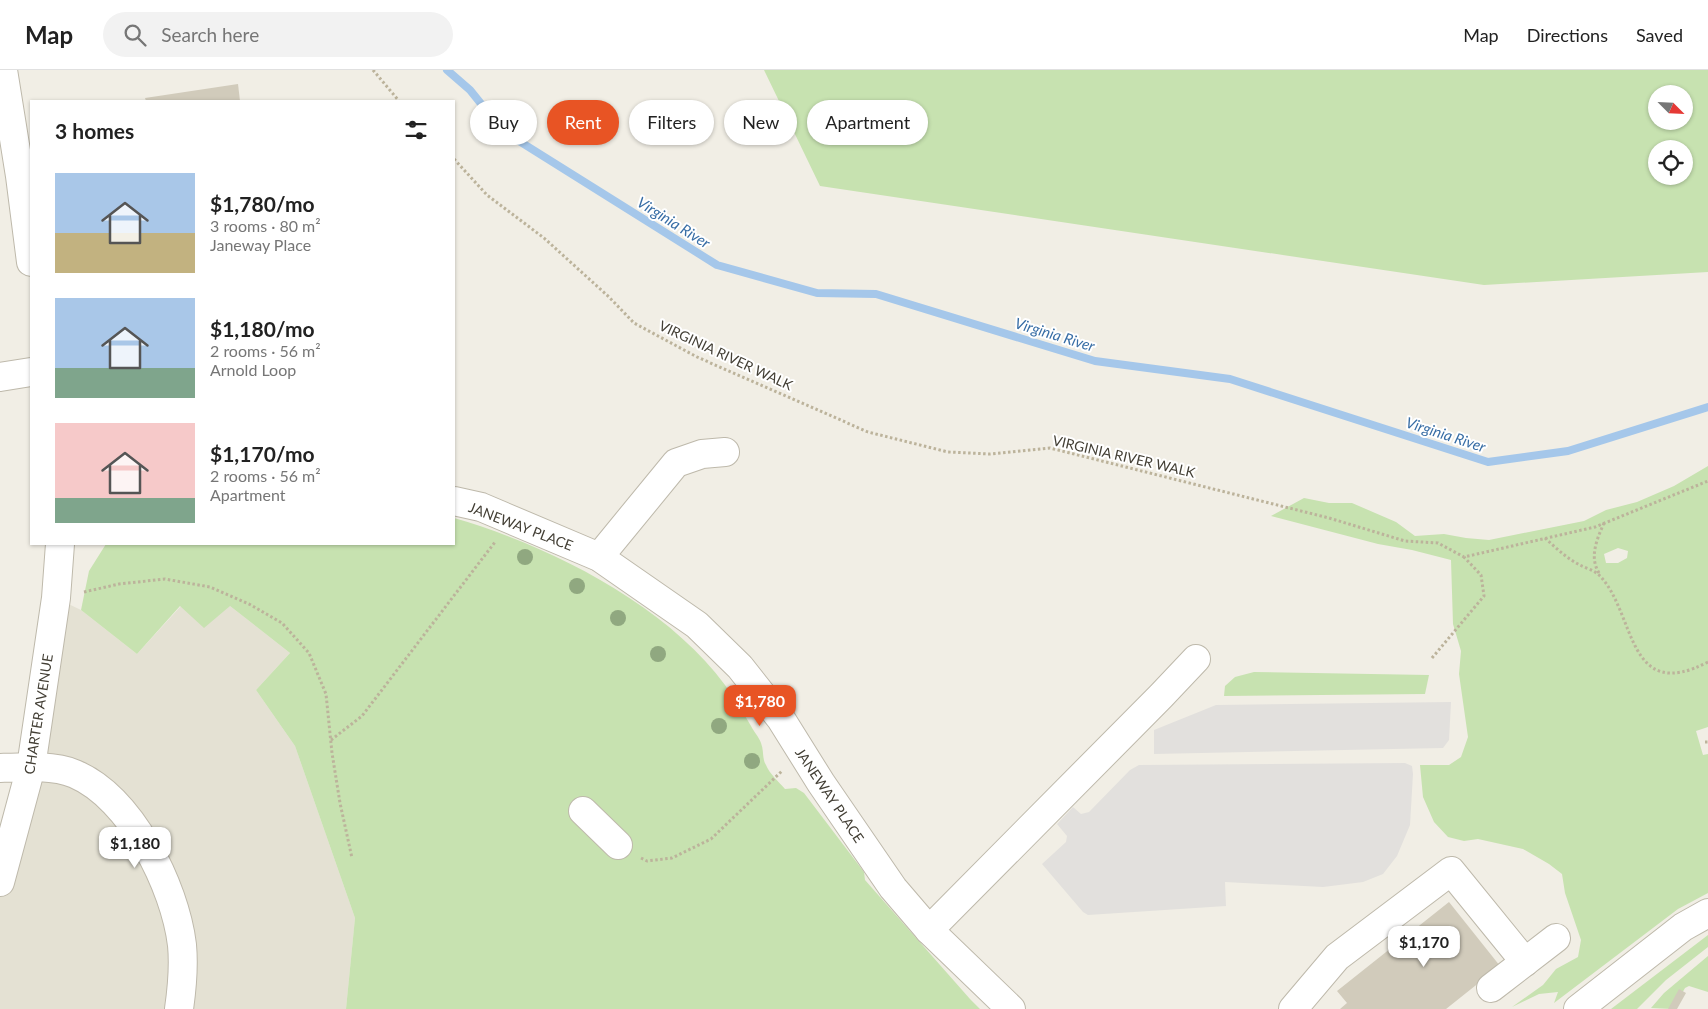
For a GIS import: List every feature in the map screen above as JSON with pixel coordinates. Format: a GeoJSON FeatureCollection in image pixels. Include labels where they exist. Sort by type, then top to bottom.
{"type":"FeatureCollection","features":[{"type":"Feature","properties":{"kind":"street"},"geometry":{"type":"LineString","coordinates":[[3,70],[30,254]]}},
{"type":"Feature","properties":{"kind":"street"},"geometry":{"type":"LineString","coordinates":[[0,377],[30,372]]}},
{"type":"Feature","properties":{"kind":"street"},"geometry":{"type":"LineString","coordinates":[[599,557],[676,463],[702,454],[725,452]]}},
{"type":"Feature","properties":{"kind":"street","name":"JANEWAY PLACE"},"geometry":{"type":"LineString","coordinates":[[455,501],[481,507],[599,557],[697,625],[740,666],[781,719],[820,783],[893,888],[930,930],[1011,1009]]}},
{"type":"Feature","properties":{"kind":"street","name":"CHARTER AVENUE"},"geometry":{"type":"LineString","coordinates":[[0,882],[31,767],[56,598],[60,545]]}},
{"type":"Feature","properties":{"kind":"street"},"geometry":{"type":"LineString","coordinates":[[59,572],[72,545]]}},
{"type":"Feature","properties":{"kind":"street"},"geometry":{"type":"LineString","coordinates":[[930,930],[1161,696],[1196,658]]}},
{"type":"Feature","properties":{"kind":"street"},"geometry":{"type":"LineString","coordinates":[[0,768],[31,767],[65,770],[91,781],[109,796],[130,821],[163,876],[175,912],[182,944],[183,985],[179,1009]]}},
{"type":"Feature","properties":{"kind":"street"},"geometry":{"type":"LineString","coordinates":[[583,811],[618,846]]}},
{"type":"Feature","properties":{"kind":"street"},"geometry":{"type":"LineString","coordinates":[[1293,1009],[1338,957],[1451,871],[1525,962]]}},
{"type":"Feature","properties":{"kind":"street"},"geometry":{"type":"LineString","coordinates":[[1578,1009],[1683,927],[1708,914]]}},
{"type":"Feature","properties":{"kind":"street"},"geometry":{"type":"LineString","coordinates":[[1491,988],[1556,938]]}},
{"type":"Feature","properties":{"kind":"path"},"geometry":{"type":"LineString","coordinates":[[373,70],[398,100]]}},
{"type":"Feature","properties":{"kind":"path","name":"VIRGINIA RIVER WALK"},"geometry":{"type":"LineString","coordinates":[[455,160],[487,195],[544,238],[609,297],[634,323],[697,357],[868,432],[948,452],[990,454],[1050,448],[1329,518],[1405,541],[1438,543],[1464,557],[1481,575],[1484,596],[1432,658]]}},
{"type":"Feature","properties":{"kind":"path"},"geometry":{"type":"LineString","coordinates":[[1464,557],[1594,526],[1708,482]]}},
{"type":"Feature","properties":{"kind":"path"},"geometry":{"type":"LineString","coordinates":[[331,741],[362,716],[512,520]]}},
{"type":"Feature","properties":{"kind":"path"},"geometry":{"type":"LineString","coordinates":[[1605,522],[1598,537],[1594,565],[1613,596],[1633,644],[1647,664],[1656,670],[1673,673],[1686,671],[1708,662]]}},
{"type":"Feature","properties":{"kind":"path"},"geometry":{"type":"LineString","coordinates":[[1545,538],[1566,557],[1600,576]]}},
{"type":"Feature","properties":{"kind":"path"},"geometry":{"type":"LineString","coordinates":[[56,598],[119,584],[164,579],[210,587],[249,604],[282,623],[309,653],[326,694],[340,803],[352,858]]}},
{"type":"Feature","properties":{"kind":"path"},"geometry":{"type":"LineString","coordinates":[[618,846],[646,861],[672,858],[711,839],[802,753]]}},
{"type":"Feature","properties":{"kind":"shaded area"},"geometry":{"type":"Polygon","coordinates":[[[56,598],[81,610],[137,654],[181,606],[230,606],[290,653],[256,690],[295,746],[355,918],[346,1009],[0,1009],[0,882],[56,598]]]}},
{"type":"Feature","properties":{"kind":"shaded area"},"geometry":{"type":"Polygon","coordinates":[[[1451,702],[1449,740],[1443,748],[1154,754],[1154,730],[1216,705],[1451,702]]]}},
{"type":"Feature","properties":{"kind":"shaded area"},"geometry":{"type":"Polygon","coordinates":[[[1405,763],[1412,766],[1413,774],[1410,825],[1397,856],[1383,874],[1363,882],[1323,887],[1225,882],[1226,906],[1088,915],[1083,912],[1042,864],[1066,842],[1067,836],[1057,824],[1073,807],[1081,814],[1089,812],[1130,770],[1139,765],[1405,763]]]}},
{"type":"Feature","properties":{"kind":"green space"},"geometry":{"type":"Polygon","coordinates":[[[764,70],[1708,70],[1708,272],[1484,285],[820,186],[797,138],[797,100],[778,100],[764,70]]]}},
{"type":"Feature","properties":{"kind":"green space"},"geometry":{"type":"Polygon","coordinates":[[[1708,466],[1708,727],[1696,731],[1703,755],[1708,754],[1708,893],[1678,909],[1554,1003],[1558,992],[1539,994],[1512,1007],[1543,985],[1556,969],[1578,957],[1581,940],[1565,893],[1562,874],[1523,849],[1478,839],[1464,841],[1448,837],[1434,822],[1423,797],[1420,765],[1449,765],[1461,757],[1468,737],[1459,674],[1461,651],[1453,624],[1451,560],[1378,544],[1271,516],[1304,498],[1329,503],[1352,503],[1396,522],[1415,536],[1444,534],[1489,540],[1584,521],[1606,510],[1637,502],[1674,486],[1708,466]],[[1618,548],[1604,554],[1606,563],[1618,563],[1627,558],[1628,551],[1618,548]]]}},
{"type":"Feature","properties":{"kind":"green space"},"geometry":{"type":"Polygon","coordinates":[[[455,518],[528,544],[565,561],[603,581],[638,604],[671,629],[700,656],[725,685],[759,739],[767,768],[785,789],[796,788],[804,793],[864,872],[865,880],[980,1009],[346,1009],[355,918],[295,746],[256,690],[290,653],[230,606],[204,628],[180,606],[137,654],[81,610],[89,571],[105,545],[455,545],[455,518]]]}},
{"type":"Feature","properties":{"kind":"green space"},"geometry":{"type":"Polygon","coordinates":[[[1254,672],[1429,675],[1425,694],[1224,696],[1225,686],[1235,677],[1254,672]]]}},
{"type":"Feature","properties":{"kind":"green space"},"geometry":{"type":"Polygon","coordinates":[[[1708,935],[1708,947],[1666,980],[1637,1009],[1611,1009],[1708,935]]]}},
{"type":"Feature","properties":{"kind":"green space"},"geometry":{"type":"Polygon","coordinates":[[[1708,956],[1708,992],[1689,986],[1685,988],[1673,1009],[1651,1008],[1664,993],[1708,956]]]}},
{"type":"Feature","properties":{"kind":"building"},"geometry":{"type":"Polygon","coordinates":[[[238,84],[240,100],[146,100],[145,98],[238,84]]]}},
{"type":"Feature","properties":{"kind":"building"},"geometry":{"type":"Polygon","coordinates":[[[1449,902],[1500,966],[1446,1009],[1340,1009],[1347,1003],[1337,991],[1449,902]]]}},
{"type":"Feature","properties":{"kind":"building"},"geometry":{"type":"Polygon","coordinates":[[[1679,989],[1686,993],[1677,1009],[1668,1009],[1679,989]]]}},
{"type":"Feature","properties":{"kind":"waterway","name":"Virginia River"},"geometry":{"type":"LineString","coordinates":[[447,70],[470,90],[503,131],[717,265],[817,293],[876,294],[1095,361],[1230,379],[1488,462],[1568,451],[1708,407]]}}]}
